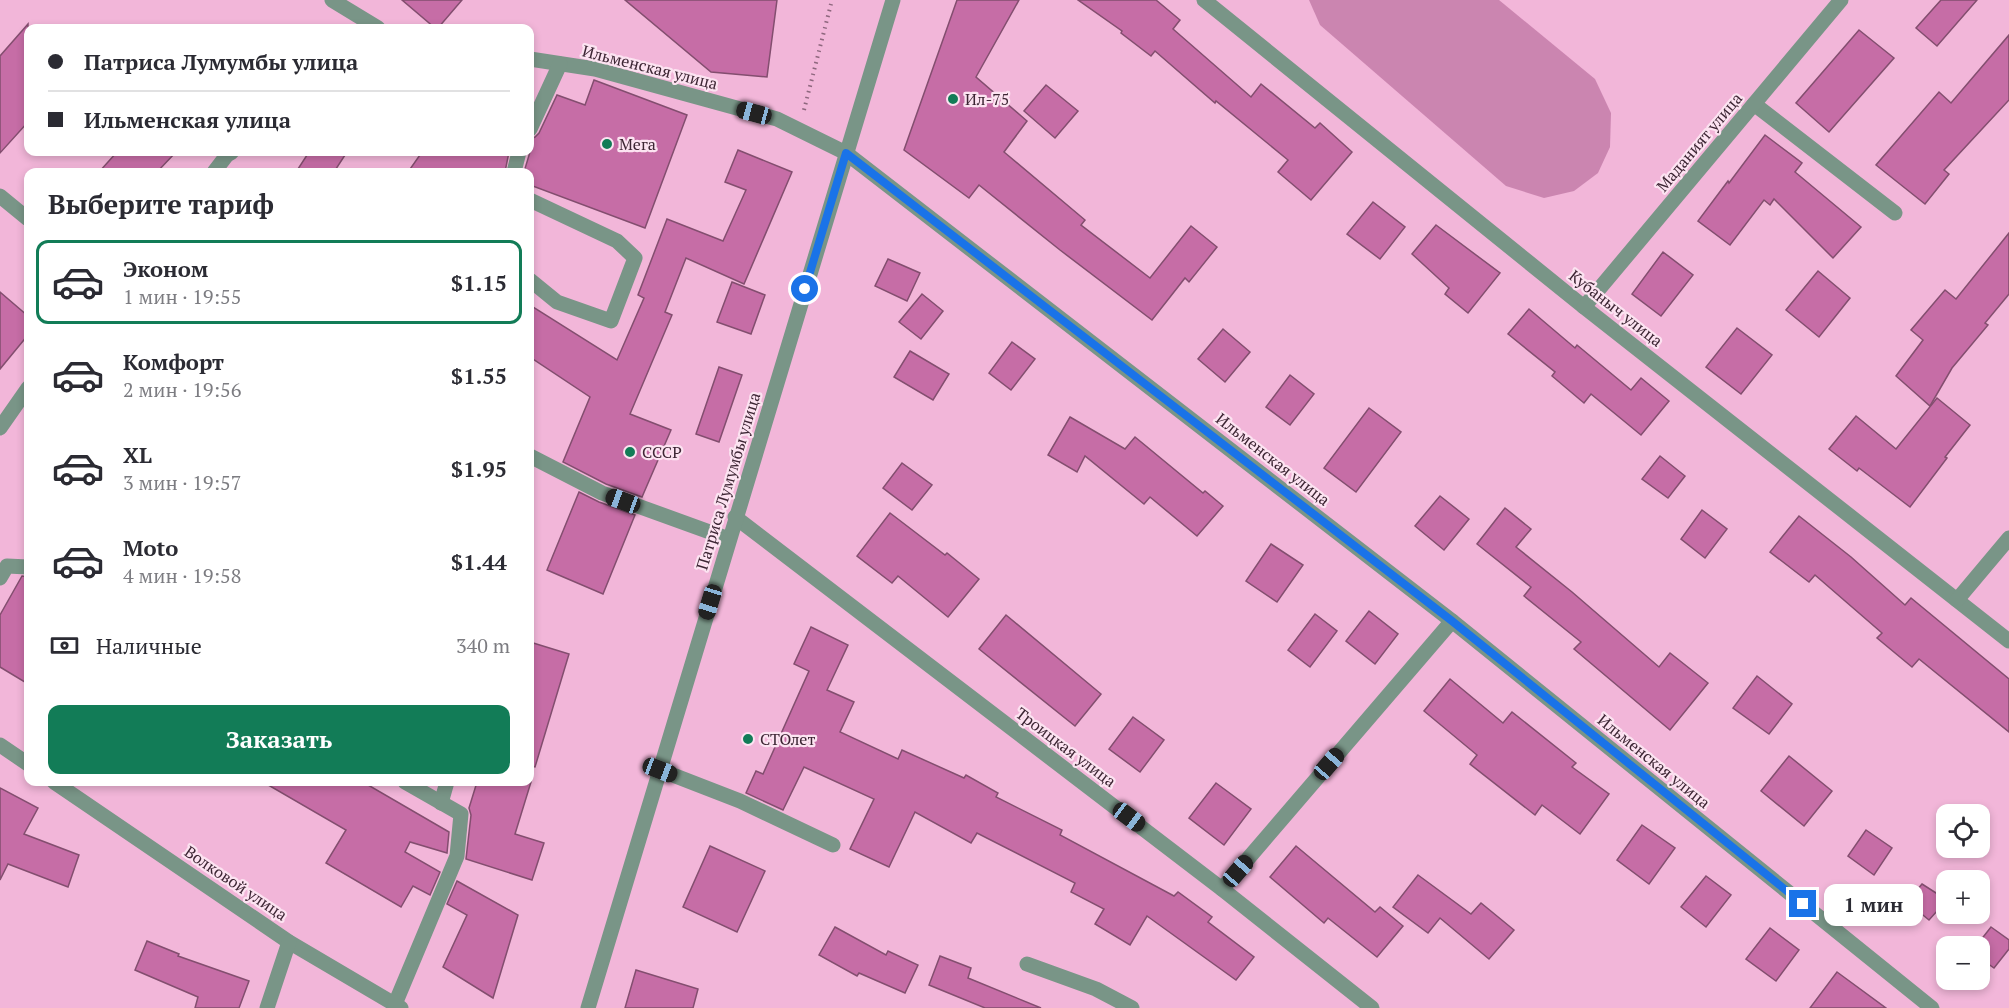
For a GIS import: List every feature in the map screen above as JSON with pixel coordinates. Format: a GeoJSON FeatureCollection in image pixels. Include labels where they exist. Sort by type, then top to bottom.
{"type":"FeatureCollection","features":[{"type":"Feature","properties":{"kind":"street"},"geometry":{"type":"LineString","coordinates":[[332,0],[371,24]]}},
{"type":"Feature","properties":{"kind":"street","name":"Патриса Лумумбы улица"},"geometry":{"type":"LineString","coordinates":[[588,1008],[892,0]]}},
{"type":"Feature","properties":{"kind":"street","name":"Кубаныч улица"},"geometry":{"type":"LineString","coordinates":[[1204,0],[1584,307],[2009,641]]}},
{"type":"Feature","properties":{"kind":"street","name":"Маданият улица"},"geometry":{"type":"LineString","coordinates":[[1584,307],[1841,0]]}},
{"type":"Feature","properties":{"kind":"street","name":"Ильменская улица"},"geometry":{"type":"LineString","coordinates":[[534,60],[595,69],[777,119],[846,153],[1452,621],[1932,1008]]}},
{"type":"Feature","properties":{"kind":"street"},"geometry":{"type":"LineString","coordinates":[[534,120],[560,64]]}},
{"type":"Feature","properties":{"kind":"street"},"geometry":{"type":"LineString","coordinates":[[1754,104],[1895,213]]}},
{"type":"Feature","properties":{"kind":"street"},"geometry":{"type":"LineString","coordinates":[[0,196],[24,216]]}},
{"type":"Feature","properties":{"kind":"street"},"geometry":{"type":"LineString","coordinates":[[534,202],[617,241],[635,258],[612,321],[557,302],[534,283]]}},
{"type":"Feature","properties":{"kind":"street"},"geometry":{"type":"LineString","coordinates":[[0,428],[24,394]]}},
{"type":"Feature","properties":{"kind":"street"},"geometry":{"type":"LineString","coordinates":[[534,458],[602,493],[729,539]]}},
{"type":"Feature","properties":{"kind":"street","name":"Троицкая улица"},"geometry":{"type":"LineString","coordinates":[[735,517],[1222,889],[1372,1008]]}},
{"type":"Feature","properties":{"kind":"street"},"geometry":{"type":"LineString","coordinates":[[1957,600],[2009,538]]}},
{"type":"Feature","properties":{"kind":"street"},"geometry":{"type":"LineString","coordinates":[[2,566],[24,567]]}},
{"type":"Feature","properties":{"kind":"street"},"geometry":{"type":"LineString","coordinates":[[1222,889],[1452,621]]}},
{"type":"Feature","properties":{"kind":"street"},"geometry":{"type":"LineString","coordinates":[[0,745],[24,761]]}},
{"type":"Feature","properties":{"kind":"street"},"geometry":{"type":"LineString","coordinates":[[660,770],[740,801],[833,845]]}},
{"type":"Feature","properties":{"kind":"street","name":"Волковой улица"},"geometry":{"type":"LineString","coordinates":[[60,786],[289,942],[398,1006]]}},
{"type":"Feature","properties":{"kind":"street"},"geometry":{"type":"LineString","coordinates":[[398,1006],[457,856],[461,814],[412,786]]}},
{"type":"Feature","properties":{"kind":"street"},"geometry":{"type":"LineString","coordinates":[[441,802],[446,786]]}},
{"type":"Feature","properties":{"kind":"street"},"geometry":{"type":"LineString","coordinates":[[267,1008],[289,942]]}},
{"type":"Feature","properties":{"kind":"street"},"geometry":{"type":"LineString","coordinates":[[1027,964],[1096,989],[1132,1008]]}},
{"type":"Feature","properties":{"kind":"path"},"geometry":{"type":"LineString","coordinates":[[799,130],[832,0]]}},
{"type":"Feature","properties":{"kind":"shaded area"},"geometry":{"type":"Polygon","coordinates":[[[1309,0],[1499,0],[1595,79],[1611,113],[1610,147],[1598,173],[1574,191],[1544,198],[1506,186],[1320,25],[1309,0]]]}},
{"type":"Feature","properties":{"kind":"building"},"geometry":{"type":"Polygon","coordinates":[[[402,0],[462,0],[441,24],[430,24],[402,0]]]}},
{"type":"Feature","properties":{"kind":"building"},"geometry":{"type":"Polygon","coordinates":[[[625,0],[777,0],[767,77],[711,72],[625,0]]]}},
{"type":"Feature","properties":{"kind":"building"},"geometry":{"type":"Polygon","coordinates":[[[957,0],[1019,0],[976,77],[1027,121],[1004,152],[1085,220],[1081,225],[1150,278],[1191,226],[1217,247],[1189,282],[1185,278],[1152,320],[979,185],[969,198],[904,150],[957,0]]]}},
{"type":"Feature","properties":{"kind":"building"},"geometry":{"type":"Polygon","coordinates":[[[1078,0],[1156,0],[1180,20],[1173,29],[1251,97],[1261,84],[1315,128],[1320,123],[1352,152],[1311,200],[1278,172],[1288,160],[1216,101],[1215,103],[1155,51],[1151,56],[1121,33],[1122,31],[1078,0]]]}},
{"type":"Feature","properties":{"kind":"building"},"geometry":{"type":"Polygon","coordinates":[[[1941,0],[1977,0],[1937,46],[1916,28],[1941,0]]]}},
{"type":"Feature","properties":{"kind":"building"},"geometry":{"type":"Polygon","coordinates":[[[24,29],[24,126],[0,153],[0,56],[24,29]]]}},
{"type":"Feature","properties":{"kind":"building"},"geometry":{"type":"Polygon","coordinates":[[[1859,30],[1894,58],[1829,132],[1796,103],[1859,30]]]}},
{"type":"Feature","properties":{"kind":"building"},"geometry":{"type":"Polygon","coordinates":[[[2009,35],[2009,100],[1944,170],[1949,174],[1925,204],[1876,165],[1939,92],[1951,103],[2009,35]]]}},
{"type":"Feature","properties":{"kind":"building","name":"Мега"},"geometry":{"type":"Polygon","coordinates":[[[594,80],[687,115],[645,228],[534,186],[534,168],[525,168],[529,156],[534,156],[534,137],[539,133],[557,95],[585,105],[594,80]]]}},
{"type":"Feature","properties":{"kind":"building"},"geometry":{"type":"Polygon","coordinates":[[[1046,85],[1078,111],[1055,138],[1024,111],[1046,85]]]}},
{"type":"Feature","properties":{"kind":"building"},"geometry":{"type":"Polygon","coordinates":[[[1765,135],[1802,163],[1795,172],[1861,227],[1833,258],[1774,199],[1770,205],[1764,200],[1730,245],[1698,221],[1765,135]]]}},
{"type":"Feature","properties":{"kind":"building"},"geometry":{"type":"Polygon","coordinates":[[[738,150],[792,172],[744,284],[686,258],[665,312],[672,315],[630,414],[671,430],[642,497],[606,484],[563,462],[590,397],[534,360],[534,308],[617,360],[644,298],[638,295],[667,219],[723,241],[746,190],[725,182],[738,150]]]}},
{"type":"Feature","properties":{"kind":"building"},"geometry":{"type":"Polygon","coordinates":[[[113,156],[172,156],[161,168],[103,168],[113,156]]]}},
{"type":"Feature","properties":{"kind":"building"},"geometry":{"type":"Polygon","coordinates":[[[306,156],[344,156],[337,168],[299,168],[306,156]]]}},
{"type":"Feature","properties":{"kind":"building"},"geometry":{"type":"Polygon","coordinates":[[[419,156],[508,156],[506,168],[411,168],[419,156]]]}},
{"type":"Feature","properties":{"kind":"building"},"geometry":{"type":"Polygon","coordinates":[[[1373,202],[1405,227],[1380,259],[1347,234],[1373,202]]]}},
{"type":"Feature","properties":{"kind":"building"},"geometry":{"type":"Polygon","coordinates":[[[1436,225],[1500,273],[1468,313],[1445,294],[1449,288],[1412,254],[1436,225]]]}},
{"type":"Feature","properties":{"kind":"building"},"geometry":{"type":"Polygon","coordinates":[[[2009,233],[2009,294],[1985,323],[1988,325],[1952,368],[1930,406],[1896,376],[1923,340],[1911,330],[1945,290],[1956,299],[2009,233]]]}},
{"type":"Feature","properties":{"kind":"building"},"geometry":{"type":"Polygon","coordinates":[[[1663,252],[1693,275],[1661,316],[1632,294],[1663,252]]]}},
{"type":"Feature","properties":{"kind":"building"},"geometry":{"type":"Polygon","coordinates":[[[888,259],[920,273],[907,301],[875,286],[888,259]]]}},
{"type":"Feature","properties":{"kind":"building"},"geometry":{"type":"Polygon","coordinates":[[[1818,271],[1850,298],[1819,337],[1786,310],[1818,271]]]}},
{"type":"Feature","properties":{"kind":"building"},"geometry":{"type":"Polygon","coordinates":[[[732,282],[765,295],[751,334],[717,322],[732,282]]]}},
{"type":"Feature","properties":{"kind":"building"},"geometry":{"type":"Polygon","coordinates":[[[0,292],[24,313],[24,340],[0,369],[0,292]]]}},
{"type":"Feature","properties":{"kind":"building"},"geometry":{"type":"Polygon","coordinates":[[[922,294],[943,311],[921,339],[899,322],[922,294]]]}},
{"type":"Feature","properties":{"kind":"building"},"geometry":{"type":"Polygon","coordinates":[[[1529,309],[1575,348],[1577,345],[1631,390],[1641,378],[1669,401],[1641,435],[1591,394],[1584,403],[1552,376],[1555,372],[1508,334],[1529,309]]]}},
{"type":"Feature","properties":{"kind":"building"},"geometry":{"type":"Polygon","coordinates":[[[1737,328],[1772,355],[1741,394],[1706,367],[1737,328]]]}},
{"type":"Feature","properties":{"kind":"building"},"geometry":{"type":"Polygon","coordinates":[[[1223,329],[1250,352],[1225,382],[1198,359],[1223,329]]]}},
{"type":"Feature","properties":{"kind":"building"},"geometry":{"type":"Polygon","coordinates":[[[1012,342],[1035,359],[1011,390],[989,373],[1012,342]]]}},
{"type":"Feature","properties":{"kind":"building"},"geometry":{"type":"Polygon","coordinates":[[[910,351],[949,374],[933,400],[894,377],[910,351]]]}},
{"type":"Feature","properties":{"kind":"building"},"geometry":{"type":"Polygon","coordinates":[[[719,367],[742,375],[719,442],[696,434],[719,367]]]}},
{"type":"Feature","properties":{"kind":"building"},"geometry":{"type":"Polygon","coordinates":[[[1290,375],[1314,394],[1290,425],[1266,407],[1290,375]]]}},
{"type":"Feature","properties":{"kind":"building"},"geometry":{"type":"Polygon","coordinates":[[[1937,398],[1970,425],[1910,507],[1859,468],[1857,471],[1829,449],[1856,416],[1896,449],[1937,398]]]}},
{"type":"Feature","properties":{"kind":"building"},"geometry":{"type":"Polygon","coordinates":[[[1369,408],[1401,432],[1356,492],[1324,468],[1369,408]]]}},
{"type":"Feature","properties":{"kind":"building"},"geometry":{"type":"Polygon","coordinates":[[[1070,417],[1125,449],[1135,437],[1203,493],[1205,491],[1223,506],[1197,536],[1150,497],[1144,504],[1085,456],[1077,472],[1048,455],[1070,417]]]}},
{"type":"Feature","properties":{"kind":"building"},"geometry":{"type":"Polygon","coordinates":[[[1660,456],[1685,476],[1668,498],[1642,479],[1660,456]]]}},
{"type":"Feature","properties":{"kind":"building"},"geometry":{"type":"Polygon","coordinates":[[[902,463],[932,485],[912,510],[883,488],[902,463]]]}},
{"type":"Feature","properties":{"kind":"building"},"geometry":{"type":"Polygon","coordinates":[[[579,492],[635,515],[603,594],[547,570],[579,492]]]}},
{"type":"Feature","properties":{"kind":"building"},"geometry":{"type":"Polygon","coordinates":[[[1440,496],[1469,519],[1444,550],[1415,526],[1440,496]]]}},
{"type":"Feature","properties":{"kind":"building"},"geometry":{"type":"Polygon","coordinates":[[[1505,508],[1531,529],[1516,547],[1659,667],[1670,653],[1708,683],[1670,730],[1574,649],[1581,642],[1524,596],[1531,587],[1477,544],[1505,508]]]}},
{"type":"Feature","properties":{"kind":"building"},"geometry":{"type":"Polygon","coordinates":[[[1702,510],[1727,529],[1705,558],[1681,539],[1702,510]]]}},
{"type":"Feature","properties":{"kind":"building"},"geometry":{"type":"Polygon","coordinates":[[[890,513],[945,555],[947,553],[979,579],[948,617],[898,576],[892,583],[857,556],[890,513]]]}},
{"type":"Feature","properties":{"kind":"building"},"geometry":{"type":"Polygon","coordinates":[[[1799,516],[1851,557],[1905,605],[1911,598],[2009,679],[2009,732],[1919,659],[1912,667],[1877,638],[1882,633],[1815,575],[1809,582],[1770,552],[1799,516]]]}},
{"type":"Feature","properties":{"kind":"building"},"geometry":{"type":"Polygon","coordinates":[[[1271,544],[1303,565],[1277,602],[1246,581],[1271,544]]]}},
{"type":"Feature","properties":{"kind":"building"},"geometry":{"type":"Polygon","coordinates":[[[22,576],[24,576],[24,682],[0,667],[0,615],[22,576]]]}},
{"type":"Feature","properties":{"kind":"building"},"geometry":{"type":"Polygon","coordinates":[[[1369,611],[1398,634],[1375,664],[1346,641],[1369,611]]]}},
{"type":"Feature","properties":{"kind":"building"},"geometry":{"type":"Polygon","coordinates":[[[1315,614],[1337,631],[1310,667],[1288,650],[1315,614]]]}},
{"type":"Feature","properties":{"kind":"building"},"geometry":{"type":"Polygon","coordinates":[[[1006,615],[1101,694],[1075,726],[979,649],[1006,615]]]}},
{"type":"Feature","properties":{"kind":"building"},"geometry":{"type":"Polygon","coordinates":[[[811,627],[848,645],[827,690],[854,702],[840,732],[898,759],[902,750],[964,778],[966,775],[998,793],[996,797],[1062,830],[1060,835],[1174,896],[1178,892],[1212,917],[1208,922],[1254,957],[1236,980],[1147,916],[1130,945],[1095,924],[1104,909],[1071,892],[1075,883],[977,833],[971,843],[915,812],[889,867],[850,849],[874,799],[804,767],[783,810],[746,793],[756,771],[763,774],[809,671],[794,664],[811,627]]]}},
{"type":"Feature","properties":{"kind":"building"},"geometry":{"type":"Polygon","coordinates":[[[534,643],[569,654],[534,767],[534,643]]]}},
{"type":"Feature","properties":{"kind":"building"},"geometry":{"type":"Polygon","coordinates":[[[1757,676],[1792,704],[1769,734],[1733,708],[1757,676]]]}},
{"type":"Feature","properties":{"kind":"building"},"geometry":{"type":"Polygon","coordinates":[[[1450,679],[1503,723],[1512,712],[1576,763],[1572,767],[1609,794],[1580,834],[1542,805],[1535,815],[1470,764],[1477,755],[1424,711],[1450,679]]]}},
{"type":"Feature","properties":{"kind":"building"},"geometry":{"type":"Polygon","coordinates":[[[1133,717],[1164,740],[1140,772],[1109,749],[1133,717]]]}},
{"type":"Feature","properties":{"kind":"building"},"geometry":{"type":"Polygon","coordinates":[[[1789,756],[1832,791],[1804,826],[1761,791],[1789,756]]]}},
{"type":"Feature","properties":{"kind":"building"},"geometry":{"type":"Polygon","coordinates":[[[1216,783],[1251,809],[1224,845],[1189,818],[1216,783]]]}},
{"type":"Feature","properties":{"kind":"building"},"geometry":{"type":"Polygon","coordinates":[[[270,786],[370,786],[449,832],[447,853],[410,842],[405,852],[440,872],[430,895],[413,886],[401,907],[326,863],[346,830],[270,786]]]}},
{"type":"Feature","properties":{"kind":"building"},"geometry":{"type":"Polygon","coordinates":[[[476,786],[530,786],[515,834],[544,843],[532,880],[466,859],[471,815],[469,808],[476,786]]]}},
{"type":"Feature","properties":{"kind":"building"},"geometry":{"type":"Polygon","coordinates":[[[0,788],[38,808],[24,834],[79,855],[68,887],[8,864],[0,880],[0,788]]]}},
{"type":"Feature","properties":{"kind":"building"},"geometry":{"type":"Polygon","coordinates":[[[1642,825],[1675,848],[1649,884],[1617,860],[1642,825]]]}},
{"type":"Feature","properties":{"kind":"building"},"geometry":{"type":"Polygon","coordinates":[[[1866,830],[1892,848],[1874,875],[1848,856],[1866,830]]]}},
{"type":"Feature","properties":{"kind":"building"},"geometry":{"type":"Polygon","coordinates":[[[710,846],[765,871],[737,932],[683,907],[710,846]]]}},
{"type":"Feature","properties":{"kind":"building"},"geometry":{"type":"Polygon","coordinates":[[[1296,846],[1375,912],[1380,907],[1403,926],[1377,957],[1328,918],[1324,923],[1270,877],[1296,846]]]}},
{"type":"Feature","properties":{"kind":"building"},"geometry":{"type":"Polygon","coordinates":[[[1418,875],[1471,914],[1481,903],[1514,930],[1489,959],[1440,918],[1428,933],[1393,907],[1418,875]]]}},
{"type":"Feature","properties":{"kind":"building"},"geometry":{"type":"Polygon","coordinates":[[[1706,876],[1731,895],[1706,927],[1681,907],[1706,876]]]}},
{"type":"Feature","properties":{"kind":"building"},"geometry":{"type":"Polygon","coordinates":[[[457,881],[518,915],[493,998],[443,967],[467,915],[447,904],[457,881]]]}},
{"type":"Feature","properties":{"kind":"building"},"geometry":{"type":"Polygon","coordinates":[[[1922,884],[1936,893],[1936,912],[1929,920],[1907,902],[1922,884]]]}},
{"type":"Feature","properties":{"kind":"building"},"geometry":{"type":"Polygon","coordinates":[[[835,927],[886,955],[888,951],[918,965],[905,993],[859,973],[857,976],[819,955],[835,927]]]}},
{"type":"Feature","properties":{"kind":"building"},"geometry":{"type":"Polygon","coordinates":[[[1991,927],[2009,940],[2009,949],[1994,968],[1990,965],[1990,936],[1984,936],[1991,927]]]}},
{"type":"Feature","properties":{"kind":"building"},"geometry":{"type":"Polygon","coordinates":[[[1770,928],[1799,950],[1776,981],[1746,959],[1770,928]]]}},
{"type":"Feature","properties":{"kind":"building"},"geometry":{"type":"Polygon","coordinates":[[[147,941],[179,954],[178,956],[249,981],[239,1008],[195,1008],[198,997],[135,970],[147,941]]]}},
{"type":"Feature","properties":{"kind":"building"},"geometry":{"type":"Polygon","coordinates":[[[940,956],[971,968],[968,978],[1041,1008],[985,1008],[929,985],[940,956]]]}},
{"type":"Feature","properties":{"kind":"building"},"geometry":{"type":"Polygon","coordinates":[[[636,970],[698,989],[693,1008],[625,1008],[636,970]]]}},
{"type":"Feature","properties":{"kind":"building"},"geometry":{"type":"Polygon","coordinates":[[[1837,972],[1886,1008],[1810,1008],[1837,972]]]}},
{"type":"Feature","properties":{"kind":"place","name":"Ил-75"},"geometry":{"type":"Point","coordinates":[953,99]}},
{"type":"Feature","properties":{"kind":"place","name":"Мега"},"geometry":{"type":"Point","coordinates":[607,144]}},
{"type":"Feature","properties":{"kind":"place","name":"СССР"},"geometry":{"type":"Point","coordinates":[630,452]}},
{"type":"Feature","properties":{"kind":"place","name":"СТОлет"},"geometry":{"type":"Point","coordinates":[748,739]}},
{"type":"Feature","properties":{"kind":"route"},"geometry":{"type":"LineString","coordinates":[[805,289],[846,153],[1452,621],[1803,904]]}}]}
